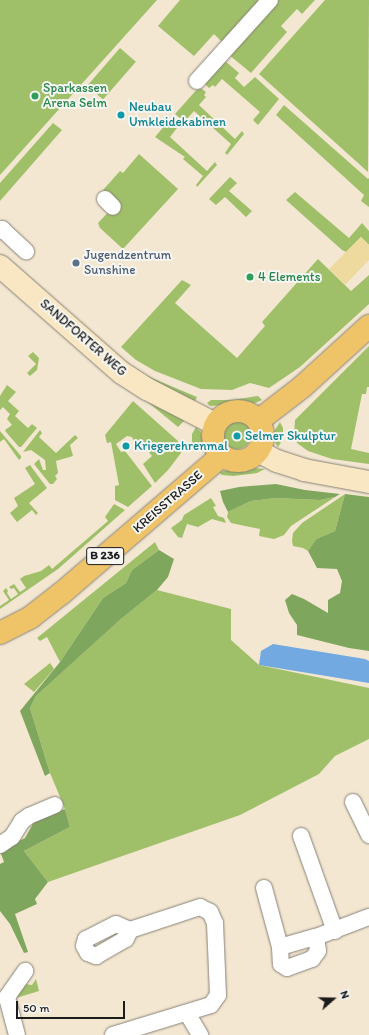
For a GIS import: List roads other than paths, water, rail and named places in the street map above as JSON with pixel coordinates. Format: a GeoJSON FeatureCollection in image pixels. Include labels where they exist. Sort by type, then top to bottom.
{"type":"FeatureCollection","features":[{"type":"Feature","properties":{"kind":"main road"},"geometry":{"type":"LineString","coordinates":[[258,421],[302,387],[369,326]]}},
{"type":"Feature","properties":{"kind":"main road"},"geometry":{"type":"LineString","coordinates":[[239,410],[253,416],[258,421],[263,436],[262,444],[258,451],[248,459],[236,462],[221,456],[212,441],[215,424],[225,414],[239,410]]}},
{"type":"Feature","properties":{"kind":"main road","name":"KREISSTRASSE"},"geometry":{"type":"LineString","coordinates":[[0,633],[31,617],[62,593],[221,456]]}},
{"type":"Feature","properties":{"kind":"street"},"geometry":{"type":"LineString","coordinates":[[197,81],[270,0]]}},
{"type":"Feature","properties":{"kind":"street"},"geometry":{"type":"LineString","coordinates":[[0,231],[2,229],[26,251]]}},
{"type":"Feature","properties":{"kind":"street","name":"SANDFORTER WEG"},"geometry":{"type":"LineString","coordinates":[[0,266],[122,373],[147,389],[215,424]]}},
{"type":"Feature","properties":{"kind":"street"},"geometry":{"type":"LineString","coordinates":[[258,451],[277,461],[304,470],[369,482]]}},
{"type":"Feature","properties":{"kind":"street"},"geometry":{"type":"LineString","coordinates":[[353,802],[369,835]]}},
{"type":"Feature","properties":{"kind":"street"},"geometry":{"type":"LineString","coordinates":[[0,845],[12,837],[22,821],[55,805]]}},
{"type":"Feature","properties":{"kind":"street"},"geometry":{"type":"LineString","coordinates":[[301,836],[334,931]]}},
{"type":"Feature","properties":{"kind":"street"},"geometry":{"type":"LineString","coordinates":[[264,888],[280,948],[281,964],[287,968],[312,959],[318,951],[316,937]]}},
{"type":"Feature","properties":{"kind":"street"},"geometry":{"type":"LineString","coordinates":[[113,1035],[211,1005],[218,995],[215,922],[210,912],[200,907],[130,930]]}},
{"type":"Feature","properties":{"kind":"street"},"geometry":{"type":"LineString","coordinates":[[280,948],[334,931],[369,917]]}},
{"type":"Feature","properties":{"kind":"street"},"geometry":{"type":"LineString","coordinates":[[17,1035],[7,997],[25,971]]}},
{"type":"Feature","properties":{"kind":"street"},"geometry":{"type":"LineString","coordinates":[[187,1013],[200,1035]]}},
{"type":"Feature","properties":{"kind":"water"},"geometry":{"type":"Polygon","coordinates":[[[273,644],[365,659],[369,661],[369,683],[259,665],[261,651],[273,644]]]}},
{"type":"Feature","properties":{"kind":"place","name":"Sparkassen Arena Selm"},"geometry":{"type":"Point","coordinates":[35,96]}},
{"type":"Feature","properties":{"kind":"place","name":"Neubau Umkleidekabinen"},"geometry":{"type":"Point","coordinates":[121,115]}},
{"type":"Feature","properties":{"kind":"place","name":"Jugendzentrum Sunshine"},"geometry":{"type":"Point","coordinates":[76,263]}},
{"type":"Feature","properties":{"kind":"place","name":"4 Elements"},"geometry":{"type":"Point","coordinates":[250,277]}},
{"type":"Feature","properties":{"kind":"place","name":"Selmer Skulptur"},"geometry":{"type":"Point","coordinates":[237,436]}},
{"type":"Feature","properties":{"kind":"place","name":"Kriegerehrenmal"},"geometry":{"type":"Point","coordinates":[126,446]}}]}
